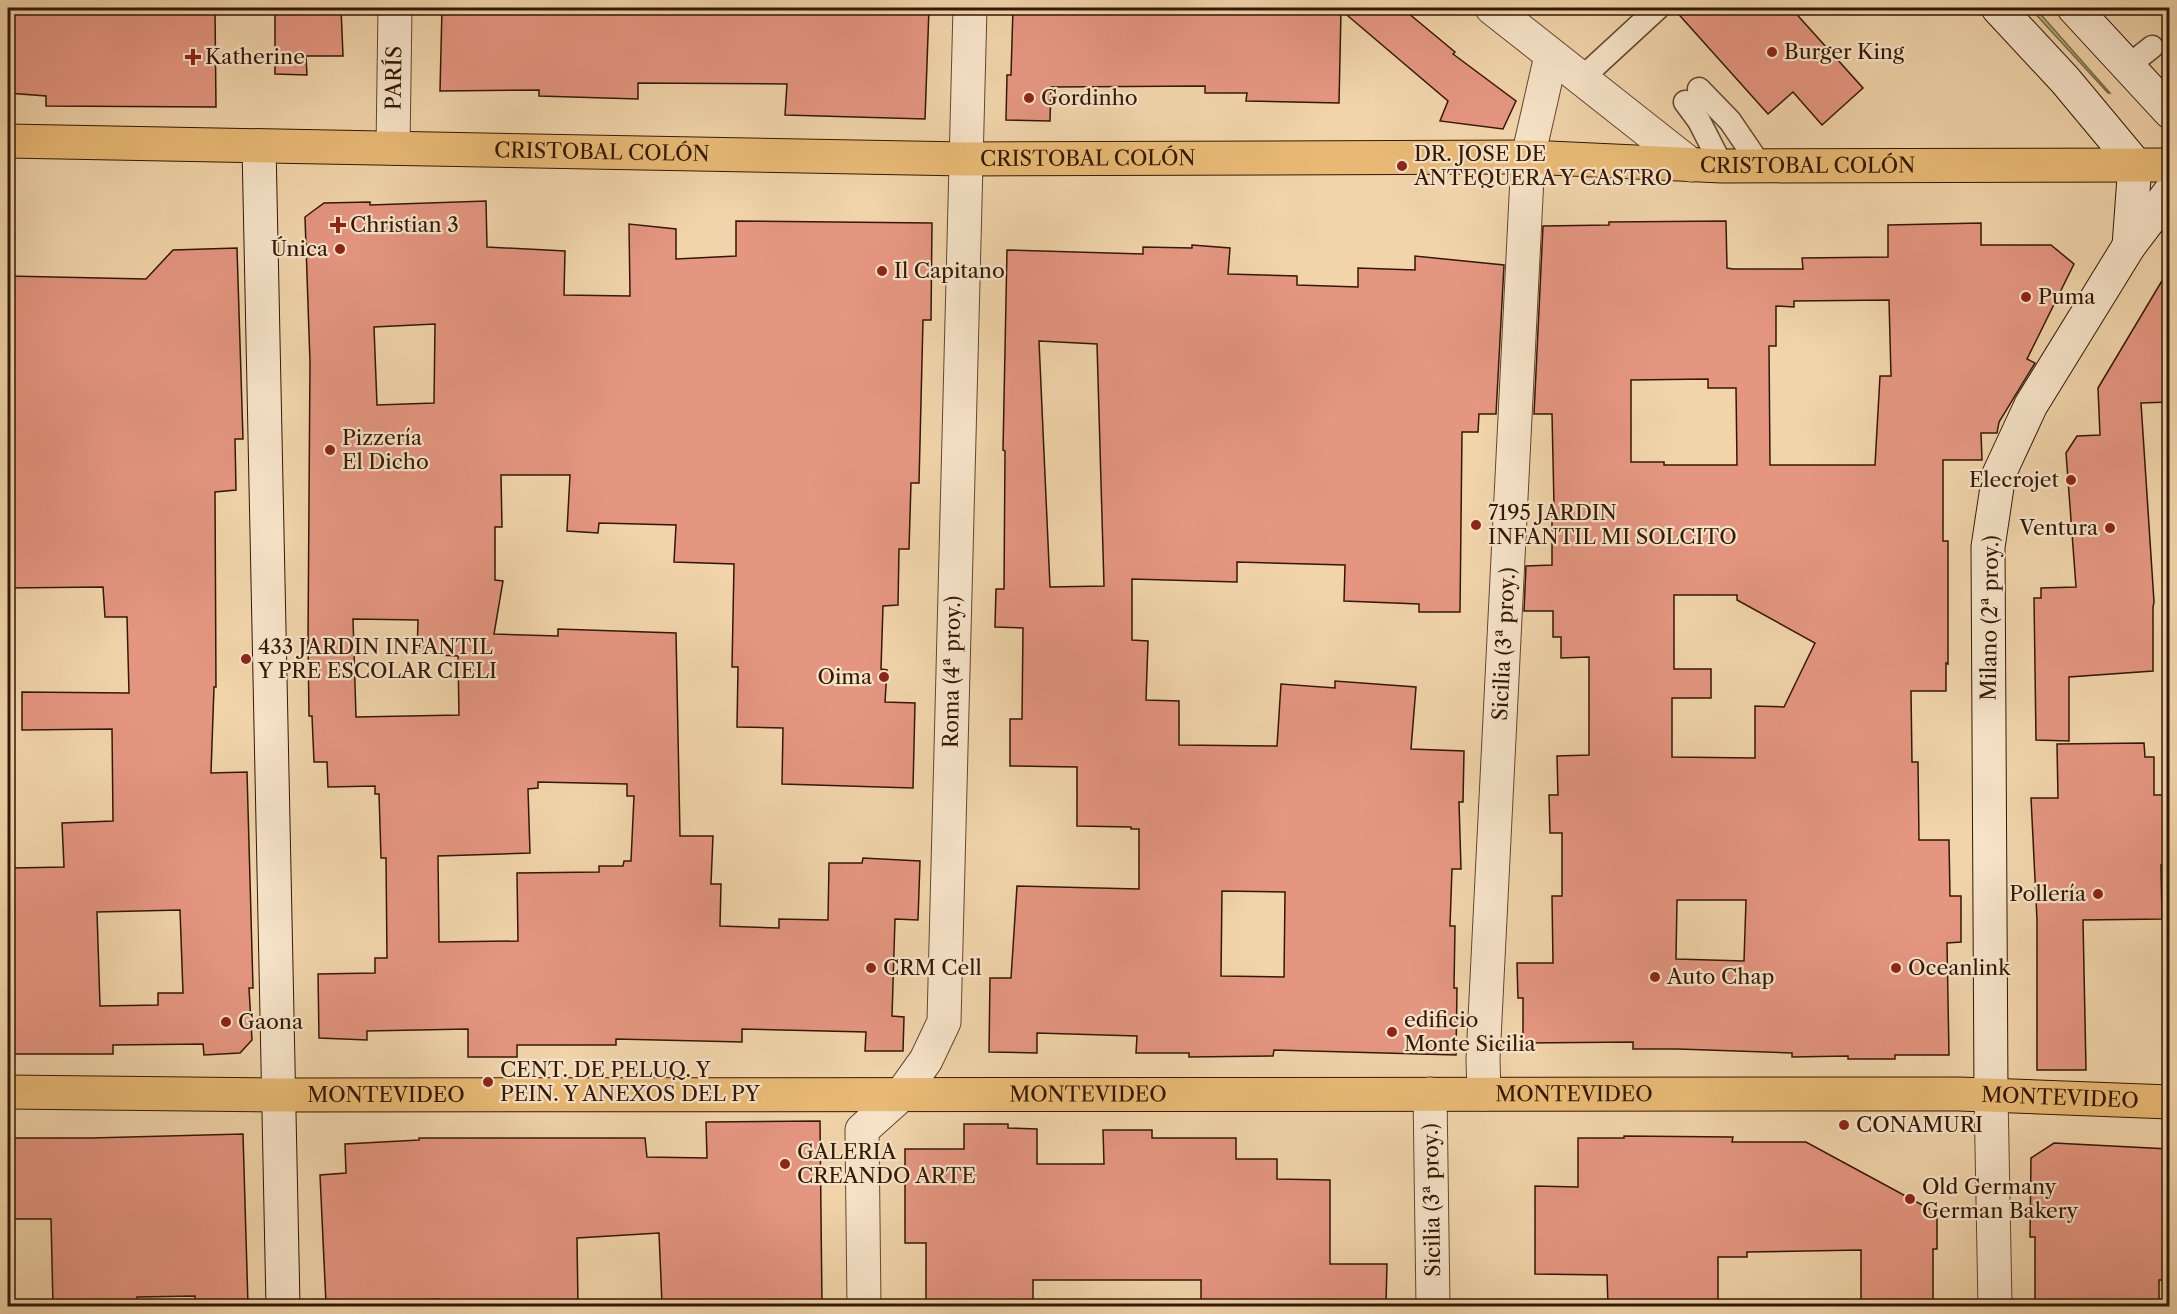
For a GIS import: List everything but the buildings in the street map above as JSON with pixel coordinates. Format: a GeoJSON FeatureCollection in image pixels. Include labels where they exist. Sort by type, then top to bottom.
{"type":"FeatureCollection","features":[{"type":"Feature","properties":{"kind":"main road","name":"CRISTOBAL COLÓN"},"geometry":{"type":"LineString","coordinates":[[8,141],[965,159],[1528,157],[1707,165],[2169,165]]}},
{"type":"Feature","properties":{"kind":"main road","name":"MONTEVIDEO"},"geometry":{"type":"LineString","coordinates":[[8,1092],[279,1095],[1991,1094],[2169,1101]]}},
{"type":"Feature","properties":{"kind":"street","name":"PARÍS"},"geometry":{"type":"LineString","coordinates":[[393,148],[395,8]]}},
{"type":"Feature","properties":{"kind":"street","name":"Roma (4ª proy.)"},"geometry":{"type":"LineString","coordinates":[[864,1306],[862,1130],[901,1095],[926,1060],[944,1022],[970,8]]}},
{"type":"Feature","properties":{"kind":"street"},"geometry":{"type":"LineString","coordinates":[[1492,8],[1581,79],[1707,165]]}},
{"type":"Feature","properties":{"kind":"street"},"geometry":{"type":"LineString","coordinates":[[1998,8],[2065,80],[2135,165],[2129,246]]}},
{"type":"Feature","properties":{"kind":"street"},"geometry":{"type":"LineString","coordinates":[[2074,8],[2140,56],[2169,112]]}},
{"type":"Feature","properties":{"kind":"street","name":"Sicilia (3ª proy.)"},"geometry":{"type":"LineString","coordinates":[[1484,1094],[1483,1059],[1528,157],[1551,56]]}},
{"type":"Feature","properties":{"kind":"street"},"geometry":{"type":"LineString","coordinates":[[259,146],[283,1306]]}},
{"type":"Feature","properties":{"kind":"street","name":"Milano (2ª proy.)"},"geometry":{"type":"LineString","coordinates":[[1995,1306],[1991,1094],[1988,547],[1999,474],[2031,405],[2129,246],[2169,192]]}},
{"type":"Feature","properties":{"kind":"street","name":"Sicilia (3ª proy.)"},"geometry":{"type":"LineString","coordinates":[[1430,1094],[1433,1306]]}},
{"type":"Feature","properties":{"kind":"lane"},"geometry":{"type":"LineString","coordinates":[[1581,79],[1658,8]]}},
{"type":"Feature","properties":{"kind":"lane"},"geometry":{"type":"LineString","coordinates":[[1707,165],[1700,121],[1692,95],[1730,121],[1760,165]]}},
{"type":"Feature","properties":{"kind":"green space"},"geometry":{"type":"Polygon","coordinates":[[[2030,8],[2035,8],[2110,93],[2108,93],[2030,8]]]}},
{"type":"Feature","properties":{"kind":"place","name":"Burger King"},"geometry":{"type":"Point","coordinates":[1772,52]}},
{"type":"Feature","properties":{"kind":"place","name":"Katherine"},"geometry":{"type":"Point","coordinates":[193,57]}},
{"type":"Feature","properties":{"kind":"place","name":"Gordinho"},"geometry":{"type":"Point","coordinates":[1029,98]}},
{"type":"Feature","properties":{"kind":"place","name":"DR. JOSE DE ANTEQUERA Y CASTRO"},"geometry":{"type":"Point","coordinates":[1402,166]}},
{"type":"Feature","properties":{"kind":"place","name":"Christian 3"},"geometry":{"type":"Point","coordinates":[338,225]}},
{"type":"Feature","properties":{"kind":"place","name":"Única"},"geometry":{"type":"Point","coordinates":[340,249]}},
{"type":"Feature","properties":{"kind":"place","name":"Il Capitano"},"geometry":{"type":"Point","coordinates":[882,271]}},
{"type":"Feature","properties":{"kind":"place","name":"Puma"},"geometry":{"type":"Point","coordinates":[2026,297]}},
{"type":"Feature","properties":{"kind":"place","name":"Pizzería El Dicho"},"geometry":{"type":"Point","coordinates":[330,450]}},
{"type":"Feature","properties":{"kind":"place","name":"Elecrojet"},"geometry":{"type":"Point","coordinates":[2071,480]}},
{"type":"Feature","properties":{"kind":"place","name":"7195 JARDIN INFANTIL MI SOLCITO"},"geometry":{"type":"Point","coordinates":[1476,525]}},
{"type":"Feature","properties":{"kind":"place","name":"Ventura"},"geometry":{"type":"Point","coordinates":[2110,528]}},
{"type":"Feature","properties":{"kind":"place","name":"433 JARDIN INFANTIL Y PRE ESCOLAR CIELI"},"geometry":{"type":"Point","coordinates":[246,659]}},
{"type":"Feature","properties":{"kind":"place","name":"Oima"},"geometry":{"type":"Point","coordinates":[884,677]}},
{"type":"Feature","properties":{"kind":"place","name":"Pollería"},"geometry":{"type":"Point","coordinates":[2098,894]}},
{"type":"Feature","properties":{"kind":"place","name":"CRM Cell"},"geometry":{"type":"Point","coordinates":[871,968]}},
{"type":"Feature","properties":{"kind":"place","name":"Oceanlink"},"geometry":{"type":"Point","coordinates":[1896,968]}},
{"type":"Feature","properties":{"kind":"place","name":"Auto Chap"},"geometry":{"type":"Point","coordinates":[1655,977]}},
{"type":"Feature","properties":{"kind":"place","name":"Gaona"},"geometry":{"type":"Point","coordinates":[226,1022]}},
{"type":"Feature","properties":{"kind":"place","name":"edificio Monte Sicilia"},"geometry":{"type":"Point","coordinates":[1392,1032]}},
{"type":"Feature","properties":{"kind":"place","name":"CENT. DE PELUQ. Y PEIN. Y ANEXOS DEL PY"},"geometry":{"type":"Point","coordinates":[488,1082]}},
{"type":"Feature","properties":{"kind":"place","name":"CONAMURI"},"geometry":{"type":"Point","coordinates":[1844,1125]}},
{"type":"Feature","properties":{"kind":"place","name":"GALERIA CREANDO ARTE"},"geometry":{"type":"Point","coordinates":[785,1164]}},
{"type":"Feature","properties":{"kind":"place","name":"Old Germany German Bakery"},"geometry":{"type":"Point","coordinates":[1910,1199]}}]}
